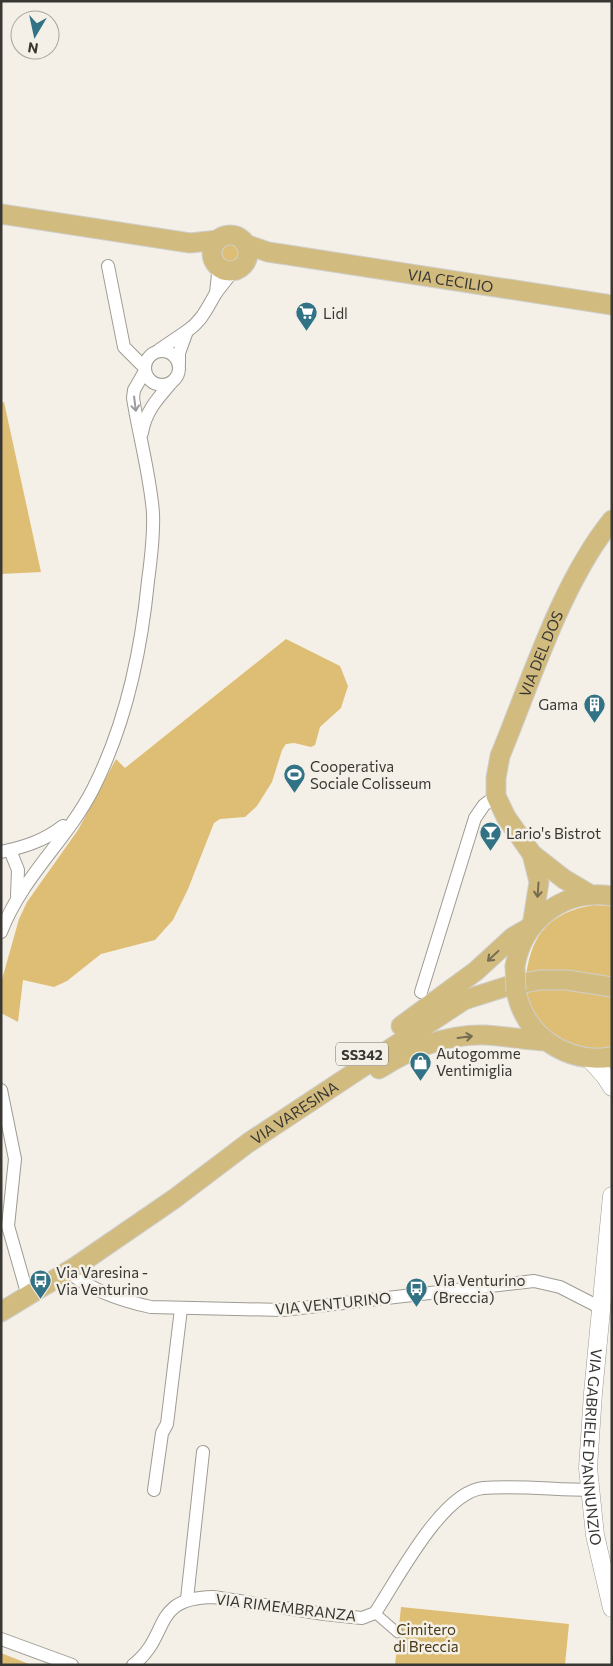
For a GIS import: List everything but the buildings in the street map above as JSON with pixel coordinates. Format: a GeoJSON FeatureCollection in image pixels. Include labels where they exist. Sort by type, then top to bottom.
{"type":"FeatureCollection","features":[{"type":"Feature","properties":{"kind":"main road"},"geometry":{"type":"LineString","coordinates":[[1,214],[166,239],[216,254],[224,270],[239,268],[248,256],[245,244],[234,236],[228,236],[216,254]]}},
{"type":"Feature","properties":{"kind":"main road","name":"VIA CECILIO"},"geometry":{"type":"LineString","coordinates":[[245,244],[268,252],[612,305]]}},
{"type":"Feature","properties":{"kind":"main road","name":"VIA CECILIO"},"geometry":{"type":"LineString","coordinates":[[239,268],[288,255]]}},
{"type":"Feature","properties":{"kind":"main road","name":"VIA DEL DOS"},"geometry":{"type":"LineString","coordinates":[[591,895],[564,879],[532,854],[506,817],[496,796],[496,778],[500,756],[557,617],[593,546],[612,520]]}},
{"type":"Feature","properties":{"kind":"main road","name":"VIA DEL DOS"},"geometry":{"type":"LineString","coordinates":[[532,854],[539,882],[532,926]]}},
{"type":"Feature","properties":{"kind":"main road"},"geometry":{"type":"LineString","coordinates":[[612,896],[591,895],[574,898],[557,905],[532,926],[520,947],[515,966],[516,990],[528,1021],[546,1041],[567,1053],[589,1058],[612,1057]]}},
{"type":"Feature","properties":{"kind":"main road","name":"SS342"},"geometry":{"type":"LineString","coordinates":[[193,1184],[264,1121],[368,1050],[476,971],[513,937],[532,926]]}},
{"type":"Feature","properties":{"kind":"main road","name":"VIA VARESINA"},"geometry":{"type":"LineString","coordinates":[[1,1312],[67,1271],[193,1184],[264,1132],[443,1012],[464,1000],[508,986],[540,980],[567,980],[612,987]]}},
{"type":"Feature","properties":{"kind":"main road","name":"SS342"},"geometry":{"type":"LineString","coordinates":[[193,1184],[286,1131],[394,1059],[420,1047],[467,1036],[483,1035],[546,1041]]}},
{"type":"Feature","properties":{"kind":"main road"},"geometry":{"type":"LineString","coordinates":[[589,1058],[612,1087]]}},
{"type":"Feature","properties":{"kind":"main road","name":"VIA GABRIELE D'ANNUNZIO"},"geometry":{"type":"LineString","coordinates":[[612,1196],[604,1317],[588,1451],[595,1534],[612,1608]]}},
{"type":"Feature","properties":{"kind":"street"},"geometry":{"type":"LineString","coordinates":[[216,254],[218,274],[216,294]]}},
{"type":"Feature","properties":{"kind":"street"},"geometry":{"type":"LineString","coordinates":[[108,266],[124,347],[145,369],[152,383],[164,385],[171,383]]}},
{"type":"Feature","properties":{"kind":"street"},"geometry":{"type":"LineString","coordinates":[[1,932],[17,896],[93,790],[132,688],[147,599],[152,530],[150,487],[133,398],[134,390],[145,369],[146,361],[196,325],[206,313],[216,294],[239,268]]}},
{"type":"Feature","properties":{"kind":"street"},"geometry":{"type":"LineString","coordinates":[[142,440],[145,418],[177,376],[179,353],[187,331]]}},
{"type":"Feature","properties":{"kind":"street"},"geometry":{"type":"LineString","coordinates":[[120,333],[135,351],[170,352],[179,364]]}},
{"type":"Feature","properties":{"kind":"street"},"geometry":{"type":"LineString","coordinates":[[421,992],[475,818],[484,805],[496,796]]}},
{"type":"Feature","properties":{"kind":"street"},"geometry":{"type":"LineString","coordinates":[[17,896],[18,870],[5,851],[51,836],[74,817]]}},
{"type":"Feature","properties":{"kind":"street"},"geometry":{"type":"LineString","coordinates":[[1,1090],[15,1159],[8,1226],[28,1296]]}},
{"type":"Feature","properties":{"kind":"street","name":"VIA VENTURINO"},"geometry":{"type":"LineString","coordinates":[[67,1271],[92,1287],[132,1304],[181,1309],[283,1310],[534,1282],[560,1288],[604,1317]]}},
{"type":"Feature","properties":{"kind":"street"},"geometry":{"type":"LineString","coordinates":[[154,1490],[162,1433],[166,1424],[181,1309]]}},
{"type":"Feature","properties":{"kind":"street"},"geometry":{"type":"LineString","coordinates":[[133,1665],[151,1645],[171,1609],[187,1599],[203,1452]]}},
{"type":"Feature","properties":{"kind":"street","name":"VIA RIMEMBRANZA"},"geometry":{"type":"LineString","coordinates":[[187,1599],[213,1597],[362,1618],[375,1613],[441,1513],[458,1498],[482,1488],[590,1490]]}},
{"type":"Feature","properties":{"kind":"street"},"geometry":{"type":"LineString","coordinates":[[375,1613],[398,1633]]}},
{"type":"Feature","properties":{"kind":"street"},"geometry":{"type":"LineString","coordinates":[[1,1639],[72,1665]]}},
{"type":"Feature","properties":{"kind":"green space"},"geometry":{"type":"Polygon","coordinates":[[[231,243],[238,246],[241,253],[238,260],[231,263],[224,260],[221,253],[224,246],[231,243]]]}},
{"type":"Feature","properties":{"kind":"green space"},"geometry":{"type":"Polygon","coordinates":[[[4,402],[41,572],[1,574],[1,403],[4,402]]]}},
{"type":"Feature","properties":{"kind":"green space"},"geometry":{"type":"Polygon","coordinates":[[[286,639],[340,666],[348,686],[341,708],[320,727],[315,745],[311,747],[294,743],[286,744],[282,750],[272,782],[257,806],[245,817],[220,819],[214,823],[188,889],[173,920],[155,940],[101,954],[67,981],[54,987],[23,980],[18,1022],[1,1013],[1,983],[19,919],[27,902],[78,830],[116,759],[125,768],[286,639]]]}},
{"type":"Feature","properties":{"kind":"green space"},"geometry":{"type":"Polygon","coordinates":[[[594,905],[612,906],[612,979],[526,975],[533,947],[546,927],[566,913],[594,905]]]}},
{"type":"Feature","properties":{"kind":"green space"},"geometry":{"type":"Polygon","coordinates":[[[543,986],[612,993],[612,1049],[592,1050],[569,1046],[543,1027],[531,1009],[525,989],[543,986]]]}},
{"type":"Feature","properties":{"kind":"green space","name":"Cimitero di Breccia"},"geometry":{"type":"Polygon","coordinates":[[[401,1607],[569,1624],[565,1665],[395,1665],[401,1607]]]}},
{"type":"Feature","properties":{"kind":"green space"},"geometry":{"type":"Polygon","coordinates":[[[1,1653],[29,1664],[1,1665],[1,1653]]]}},
{"type":"Feature","properties":{"kind":"place","name":"Lidl"},"geometry":{"type":"Point","coordinates":[307,332]}},
{"type":"Feature","properties":{"kind":"place","name":"Gama"},"geometry":{"type":"Point","coordinates":[594,723]}},
{"type":"Feature","properties":{"kind":"place","name":"Cooperativa Sociale Colisseum"},"geometry":{"type":"Point","coordinates":[294,794]}},
{"type":"Feature","properties":{"kind":"place","name":"Lario's Bistrot"},"geometry":{"type":"Point","coordinates":[490,852]}},
{"type":"Feature","properties":{"kind":"place","name":"Autogomme Ventimiglia"},"geometry":{"type":"Point","coordinates":[420,1081]}},
{"type":"Feature","properties":{"kind":"place","name":"Via Varesina - Via Venturino"},"geometry":{"type":"Point","coordinates":[40,1300]}},
{"type":"Feature","properties":{"kind":"place","name":"Via Venturino (Breccia)"},"geometry":{"type":"Point","coordinates":[417,1308]}}]}
